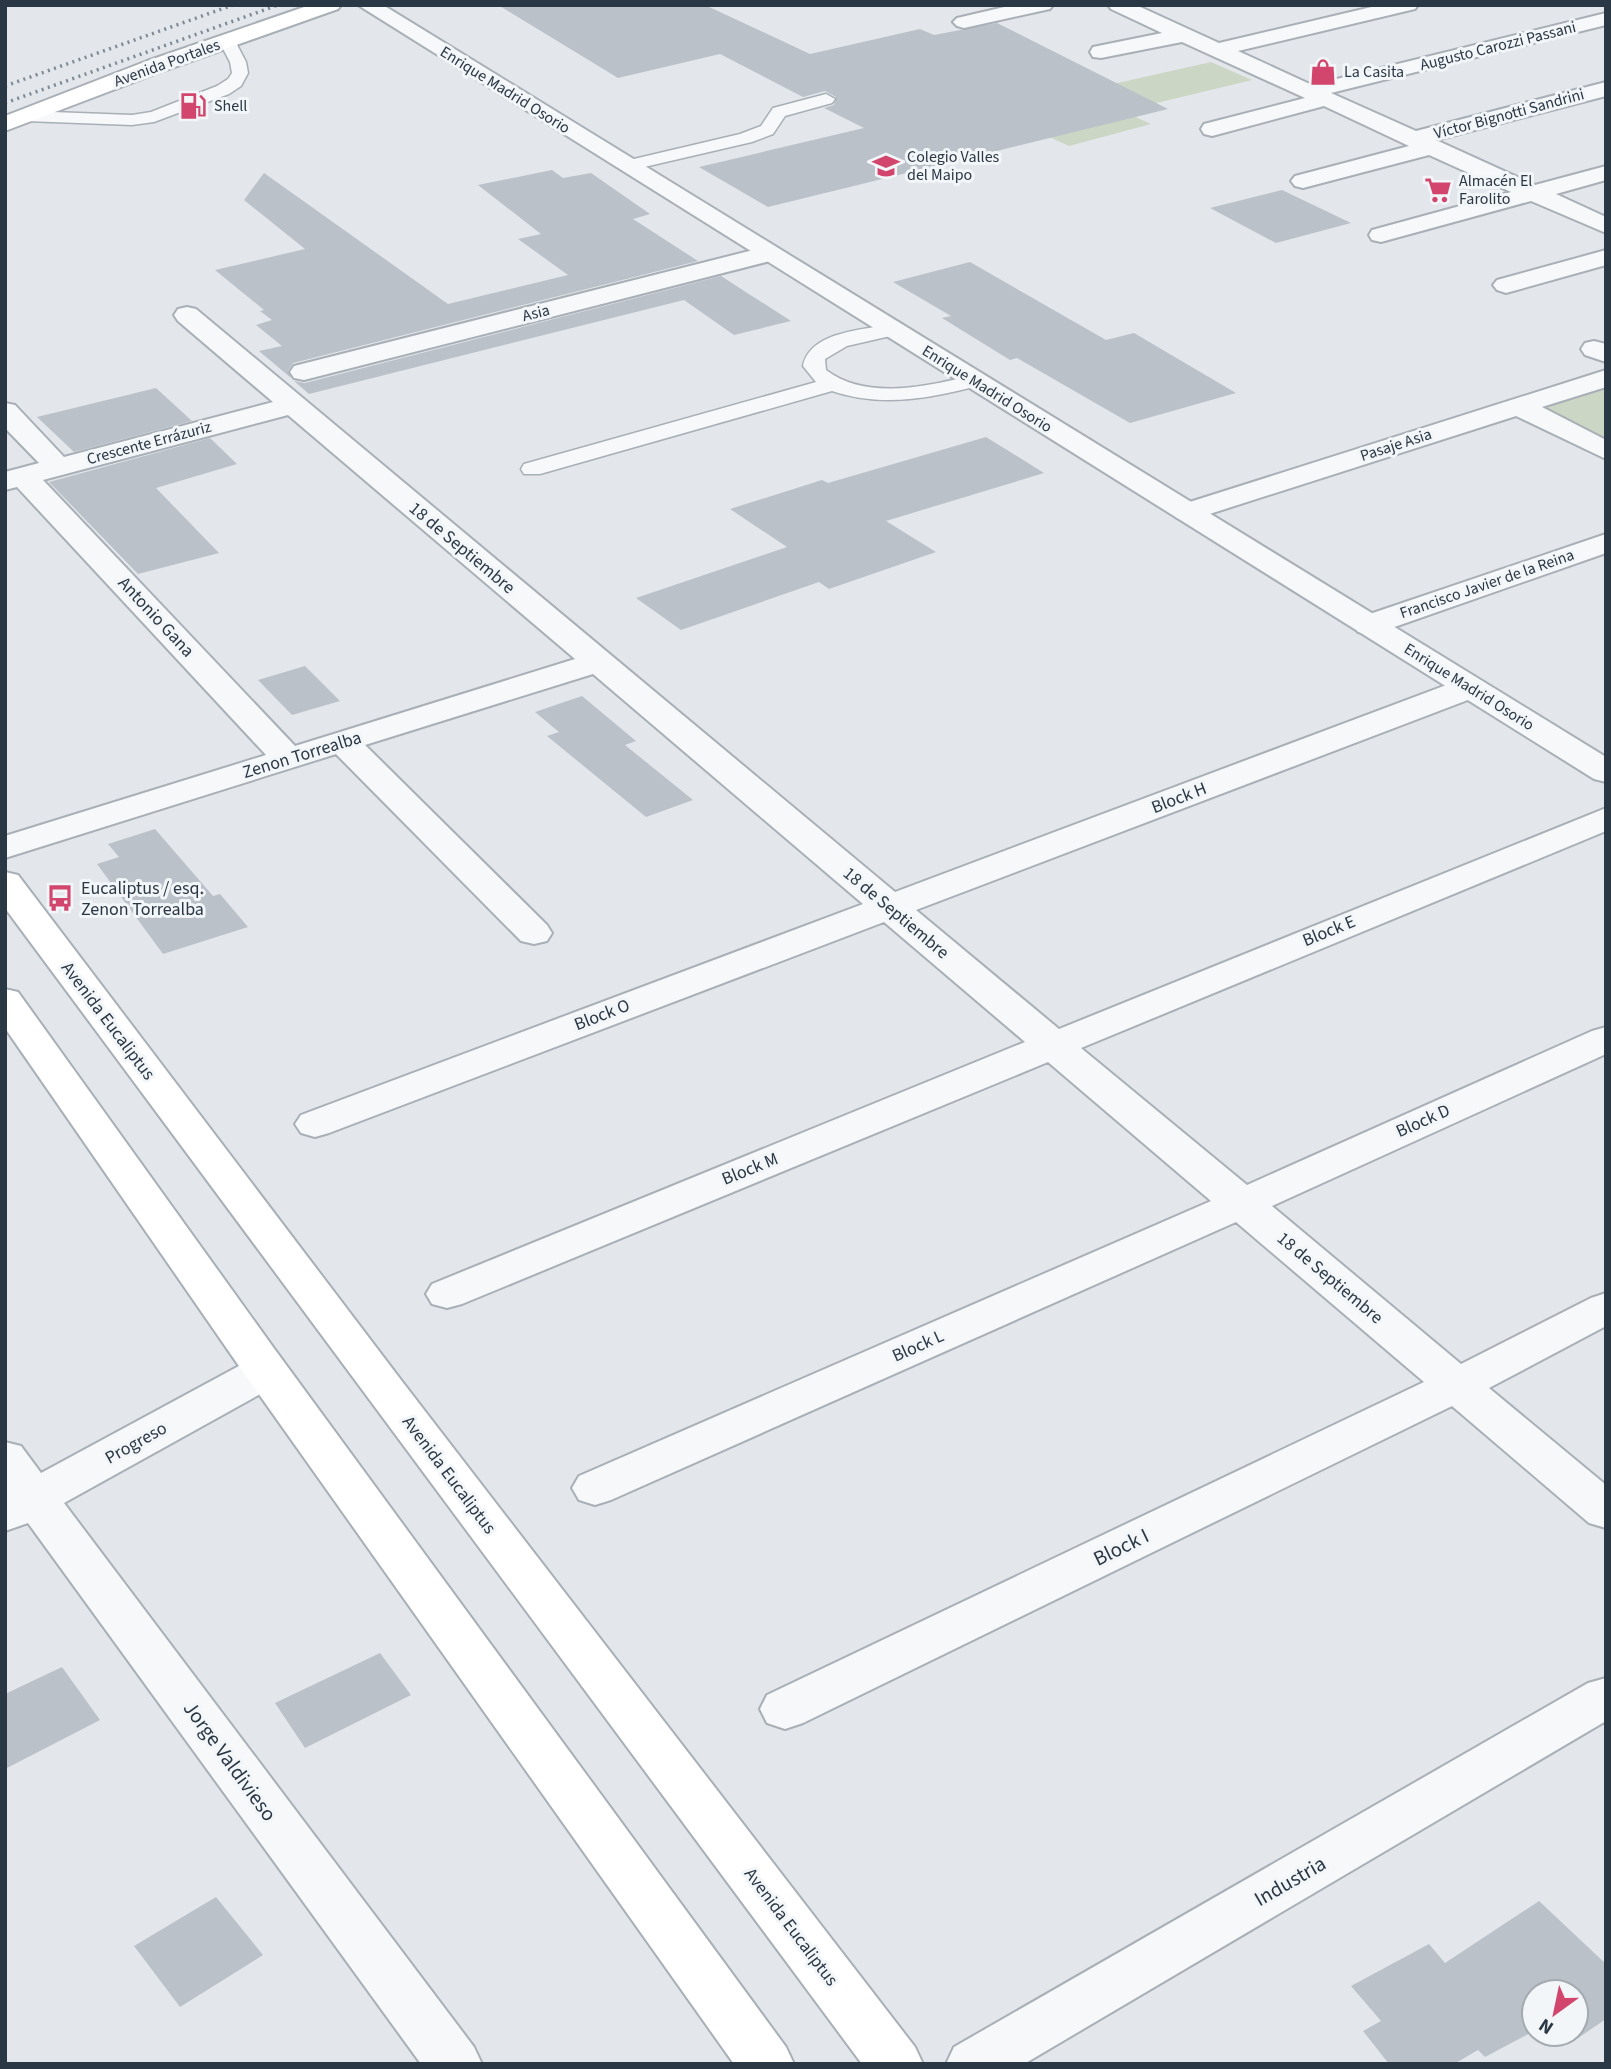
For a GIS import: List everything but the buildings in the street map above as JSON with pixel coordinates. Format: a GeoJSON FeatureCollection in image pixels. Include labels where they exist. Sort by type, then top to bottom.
{"type":"FeatureCollection","features":[{"type":"Feature","properties":{"kind":"main road","name":"Avenida Portales"},"geometry":{"type":"LineString","coordinates":[[15,120],[331,5]]}},
{"type":"Feature","properties":{"kind":"main road","name":"Avenida Eucaliptus"},"geometry":{"type":"LineString","coordinates":[[5,883],[385,1391],[895,2064]]}},
{"type":"Feature","properties":{"kind":"main road"},"geometry":{"type":"LineString","coordinates":[[5,1000],[266,1371],[766,2064]]}},
{"type":"Feature","properties":{"kind":"street","name":"Enrique Madrid Osorio"},"geometry":{"type":"LineString","coordinates":[[368,5],[1606,772]]}},
{"type":"Feature","properties":{"kind":"street"},"geometry":{"type":"LineString","coordinates":[[964,22],[1043,5]]}},
{"type":"Feature","properties":{"kind":"street"},"geometry":{"type":"LineString","coordinates":[[1217,50],[1408,5]]}},
{"type":"Feature","properties":{"kind":"street"},"geometry":{"type":"LineString","coordinates":[[1138,7],[1184,35],[1606,226]]}},
{"type":"Feature","properties":{"kind":"street","name":"Augusto Carozzi Passani"},"geometry":{"type":"LineString","coordinates":[[1212,129],[1317,95],[1606,19]]}},
{"type":"Feature","properties":{"kind":"street"},"geometry":{"type":"LineString","coordinates":[[1101,52],[1184,35]]}},
{"type":"Feature","properties":{"kind":"street","name":"Víctor Bignotti Sandrini"},"geometry":{"type":"LineString","coordinates":[[1303,181],[1606,89]]}},
{"type":"Feature","properties":{"kind":"street"},"geometry":{"type":"LineString","coordinates":[[1381,235],[1606,173]]}},
{"type":"Feature","properties":{"kind":"street","name":"Asia"},"geometry":{"type":"LineString","coordinates":[[298,388],[769,254]]}},
{"type":"Feature","properties":{"kind":"street"},"geometry":{"type":"LineString","coordinates":[[1506,285],[1606,257]]}},
{"type":"Feature","properties":{"kind":"street","name":"18 de Septiembre"},"geometry":{"type":"LineString","coordinates":[[187,315],[298,388],[598,662],[1606,1511]]}},
{"type":"Feature","properties":{"kind":"street","name":"Pasaje Asia"},"geometry":{"type":"LineString","coordinates":[[1187,512],[1606,378]]}},
{"type":"Feature","properties":{"kind":"street","name":"Crescente Errázuriz"},"geometry":{"type":"LineString","coordinates":[[14,478],[58,467],[298,388]]}},
{"type":"Feature","properties":{"kind":"street"},"geometry":{"type":"LineString","coordinates":[[1518,406],[1606,451]]}},
{"type":"Feature","properties":{"kind":"street"},"geometry":{"type":"LineString","coordinates":[[5,411],[58,467]]}},
{"type":"Feature","properties":{"kind":"street","name":"Antonio Gana"},"geometry":{"type":"LineString","coordinates":[[14,478],[289,759]]}},
{"type":"Feature","properties":{"kind":"street","name":"Francisco Javier de la Reina"},"geometry":{"type":"LineString","coordinates":[[1369,625],[1606,543]]}},
{"type":"Feature","properties":{"kind":"street","name":"Zenon Torrealba"},"geometry":{"type":"LineString","coordinates":[[5,848],[598,662]]}},
{"type":"Feature","properties":{"kind":"street","name":"Block H"},"geometry":{"type":"LineString","coordinates":[[889,907],[1469,688]]}},
{"type":"Feature","properties":{"kind":"street"},"geometry":{"type":"LineString","coordinates":[[343,742],[534,933]]}},
{"type":"Feature","properties":{"kind":"street","name":"Block E"},"geometry":{"type":"LineString","coordinates":[[1053,1045],[1606,818]]}},
{"type":"Feature","properties":{"kind":"street","name":"Block O"},"geometry":{"type":"LineString","coordinates":[[314,1124],[889,907]]}},
{"type":"Feature","properties":{"kind":"street","name":"Block D"},"geometry":{"type":"LineString","coordinates":[[1241,1204],[1606,1039]]}},
{"type":"Feature","properties":{"kind":"street","name":"Block M"},"geometry":{"type":"LineString","coordinates":[[447,1294],[1053,1045]]}},
{"type":"Feature","properties":{"kind":"street","name":"Block L"},"geometry":{"type":"LineString","coordinates":[[596,1488],[1241,1204]]}},
{"type":"Feature","properties":{"kind":"street","name":"Block I"},"geometry":{"type":"LineString","coordinates":[[785,1710],[1457,1385],[1606,1308]]}},
{"type":"Feature","properties":{"kind":"street","name":"Progreso"},"geometry":{"type":"LineString","coordinates":[[20,1506],[266,1371]]}},
{"type":"Feature","properties":{"kind":"street","name":"Jorge Valdivieso"},"geometry":{"type":"LineString","coordinates":[[5,1458],[20,1506],[454,2064]]}},
{"type":"Feature","properties":{"kind":"street","name":"Industria"},"geometry":{"type":"LineString","coordinates":[[974,2064],[1606,1697]]}},
{"type":"Feature","properties":{"kind":"lane"},"geometry":{"type":"LineString","coordinates":[[15,120],[132,120],[154,117],[230,87],[235,82],[240,73],[238,62],[227,41]]}},
{"type":"Feature","properties":{"kind":"lane"},"geometry":{"type":"LineString","coordinates":[[627,166],[746,138],[767,130],[779,112],[826,99]]}},
{"type":"Feature","properties":{"kind":"lane"},"geometry":{"type":"LineString","coordinates":[[892,330],[836,343],[817,355],[816,370],[832,384],[881,395],[920,392],[974,381]]}},
{"type":"Feature","properties":{"kind":"lane"},"geometry":{"type":"LineString","coordinates":[[532,469],[832,384]]}},
{"type":"Feature","properties":{"kind":"green space"},"geometry":{"type":"Polygon","coordinates":[[[1211,62],[1252,80],[1144,106],[1104,86],[1211,62]]]}},
{"type":"Feature","properties":{"kind":"green space"},"geometry":{"type":"Polygon","coordinates":[[[1107,104],[1151,124],[1069,146],[1025,126],[1107,104]]]}},
{"type":"Feature","properties":{"kind":"green space"},"geometry":{"type":"Polygon","coordinates":[[[1606,385],[1606,444],[1534,407],[1606,385]]]}},
{"type":"Feature","properties":{"kind":"railway"},"geometry":{"type":"LineString","coordinates":[[5,86],[233,5]]}},
{"type":"Feature","properties":{"kind":"railway"},"geometry":{"type":"LineString","coordinates":[[5,103],[278,5]]}},
{"type":"Feature","properties":{"kind":"place","name":"La Casita"},"geometry":{"type":"Point","coordinates":[1323,72]}},
{"type":"Feature","properties":{"kind":"place","name":"Shell"},"geometry":{"type":"Point","coordinates":[193,106]}},
{"type":"Feature","properties":{"kind":"place","name":"Colegio Valles del Maipo"},"geometry":{"type":"Point","coordinates":[886,166]}},
{"type":"Feature","properties":{"kind":"place","name":"Almacén El Farolito"},"geometry":{"type":"Point","coordinates":[1438,190]}},
{"type":"Feature","properties":{"kind":"place","name":"Eucaliptus / esq. Zenon Torrealba"},"geometry":{"type":"Point","coordinates":[60,898]}}]}
